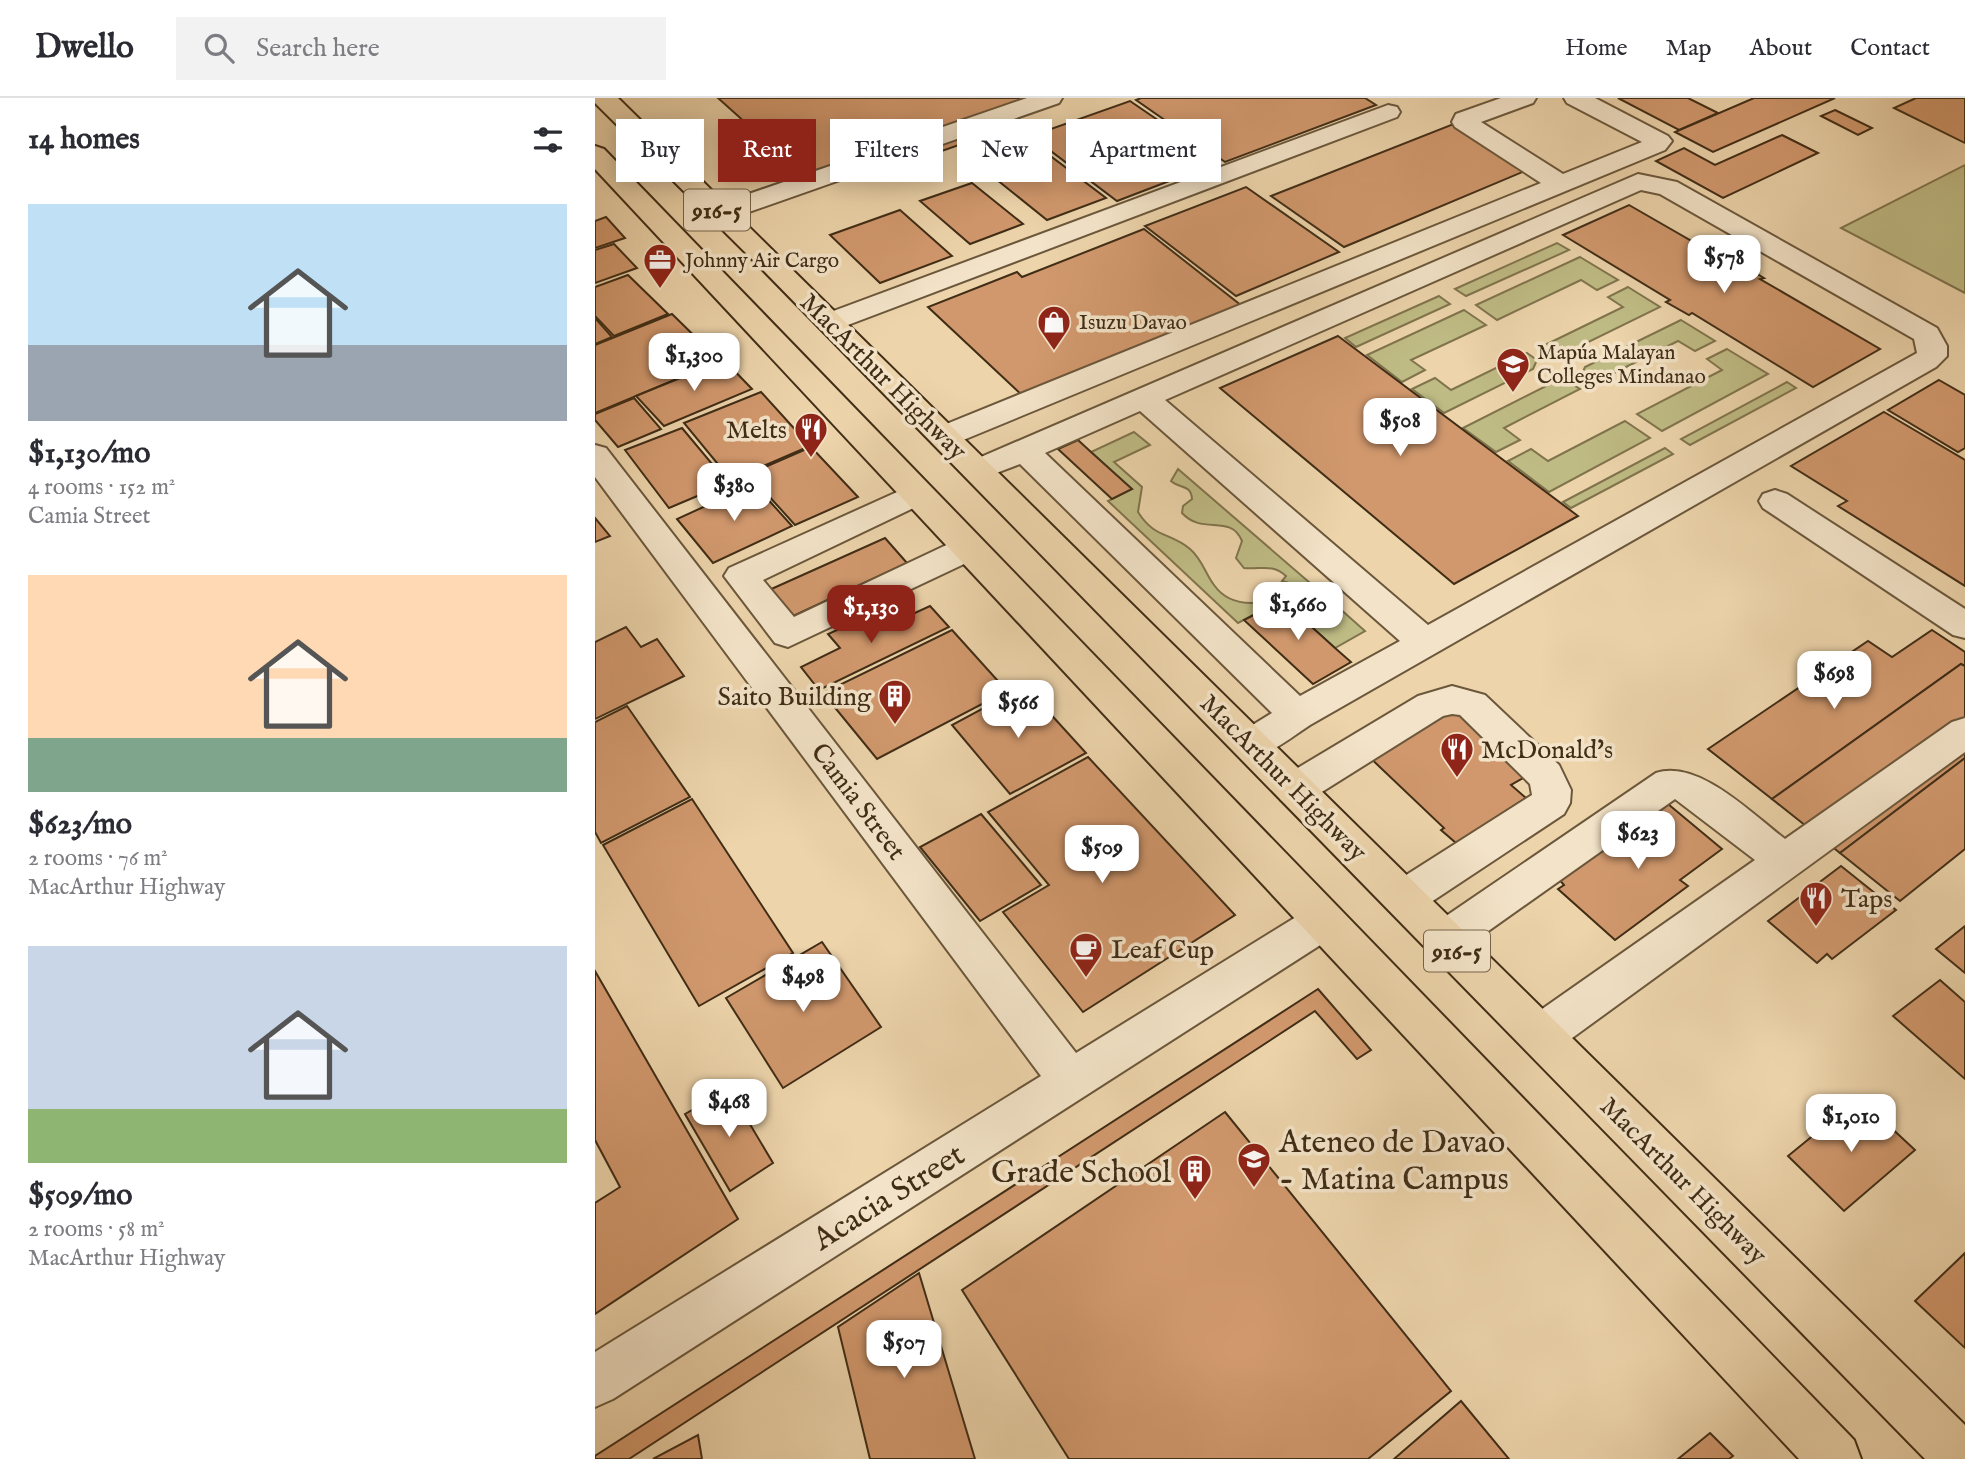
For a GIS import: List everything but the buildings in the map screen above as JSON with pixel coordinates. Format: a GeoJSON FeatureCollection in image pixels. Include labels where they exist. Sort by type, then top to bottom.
{"type":"FeatureCollection","features":[{"type":"Feature","properties":{"kind":"main road","name":"MacArthur Highway"},"geometry":{"type":"LineString","coordinates":[[604,98],[720,213],[906,482],[1835,1459]]}},
{"type":"Feature","properties":{"kind":"main road","name":"MacArthur Highway"},"geometry":{"type":"LineString","coordinates":[[595,154],[803,333],[959,450],[1962,1459]]}},
{"type":"Feature","properties":{"kind":"main road"},"geometry":{"type":"LineString","coordinates":[[906,482],[959,450]]}},
{"type":"Feature","properties":{"kind":"street"},"geometry":{"type":"LineString","coordinates":[[720,213],[1050,98]]}},
{"type":"Feature","properties":{"kind":"street"},"geometry":{"type":"LineString","coordinates":[[1524,98],[1465,119],[1464,122],[1561,184]]}},
{"type":"Feature","properties":{"kind":"street"},"geometry":{"type":"LineString","coordinates":[[959,450],[1561,184],[1656,145],[1659,141],[1576,98]]}},
{"type":"Feature","properties":{"kind":"street"},"geometry":{"type":"LineString","coordinates":[[803,333],[1388,112]]}},
{"type":"Feature","properties":{"kind":"street"},"geometry":{"type":"LineString","coordinates":[[959,450],[1024,450],[1638,181],[1668,188],[1927,334],[1933,356],[1925,361],[1297,715],[1251,744]]}},
{"type":"Feature","properties":{"kind":"street"},"geometry":{"type":"LineString","coordinates":[[1143,397],[1425,643]]}},
{"type":"Feature","properties":{"kind":"street"},"geometry":{"type":"LineString","coordinates":[[1024,450],[1297,715]]}},
{"type":"Feature","properties":{"kind":"street","name":"Camia Street"},"geometry":{"type":"LineString","coordinates":[[595,455],[1071,1081]]}},
{"type":"Feature","properties":{"kind":"street"},"geometry":{"type":"LineString","coordinates":[[906,482],[741,576],[788,634],[969,548]]}},
{"type":"Feature","properties":{"kind":"street"},"geometry":{"type":"LineString","coordinates":[[1775,501],[1965,626]]}},
{"type":"Feature","properties":{"kind":"street"},"geometry":{"type":"LineString","coordinates":[[1295,789],[1431,706],[1452,700],[1472,705],[1545,775],[1552,790],[1549,803],[1404,898]]}},
{"type":"Feature","properties":{"kind":"street"},"geometry":{"type":"LineString","coordinates":[[1541,1035],[1965,732]]}},
{"type":"Feature","properties":{"kind":"street"},"geometry":{"type":"LineString","coordinates":[[1445,939],[1669,783],[1693,790],[1784,861]]}},
{"type":"Feature","properties":{"kind":"street","name":"Acacia Street"},"geometry":{"type":"LineString","coordinates":[[595,1381],[1324,921]]}},
{"type":"Feature","properties":{"kind":"shaded area"},"geometry":{"type":"Polygon","coordinates":[[[1965,165],[1965,293],[1841,228],[1965,165]]]}},
{"type":"Feature","properties":{"kind":"shaded area"},"geometry":{"type":"Polygon","coordinates":[[[1557,243],[1569,250],[1466,296],[1455,289],[1557,243]]]}},
{"type":"Feature","properties":{"kind":"shaded area"},"geometry":{"type":"Polygon","coordinates":[[[1580,257],[1618,280],[1597,290],[1581,280],[1497,320],[1476,305],[1580,257]]]}},
{"type":"Feature","properties":{"kind":"shaded area"},"geometry":{"type":"Polygon","coordinates":[[[1628,287],[1660,307],[1566,353],[1548,354],[1539,348],[1623,307],[1608,297],[1628,287]]]}},
{"type":"Feature","properties":{"kind":"shaded area"},"geometry":{"type":"Polygon","coordinates":[[[1439,296],[1450,304],[1356,347],[1345,338],[1439,296]]]}},
{"type":"Feature","properties":{"kind":"shaded area"},"geometry":{"type":"Polygon","coordinates":[[[1464,310],[1486,325],[1411,360],[1425,370],[1402,382],[1367,355],[1464,310]]]}},
{"type":"Feature","properties":{"kind":"shaded area"},"geometry":{"type":"Polygon","coordinates":[[[1681,320],[1715,341],[1695,351],[1678,341],[1592,384],[1581,376],[1585,367],[1681,320]]]}},
{"type":"Feature","properties":{"kind":"shaded area"},"geometry":{"type":"Polygon","coordinates":[[[1727,349],[1768,374],[1662,431],[1637,414],[1722,370],[1707,359],[1727,349]]]}},
{"type":"Feature","properties":{"kind":"shaded area"},"geometry":{"type":"Polygon","coordinates":[[[1527,353],[1537,360],[1533,369],[1444,413],[1412,389],[1435,378],[1451,390],[1527,353]]]}},
{"type":"Feature","properties":{"kind":"shaded area"},"geometry":{"type":"Polygon","coordinates":[[[1787,382],[1796,388],[1690,445],[1681,439],[1787,382]]]}},
{"type":"Feature","properties":{"kind":"shaded area"},"geometry":{"type":"Polygon","coordinates":[[[1552,383],[1570,383],[1580,389],[1504,428],[1520,440],[1496,452],[1463,428],[1552,383]]]}},
{"type":"Feature","properties":{"kind":"shaded area"},"geometry":{"type":"Polygon","coordinates":[[[1625,421],[1650,438],[1549,492],[1508,461],[1531,449],[1548,461],[1625,421]]]}},
{"type":"Feature","properties":{"kind":"shaded area"},"geometry":{"type":"Polygon","coordinates":[[[1134,432],[1150,445],[1114,462],[1142,487],[1138,512],[1150,527],[1183,544],[1194,553],[1222,594],[1231,599],[1251,603],[1294,594],[1321,618],[1339,608],[1365,631],[1335,648],[1282,600],[1238,623],[1108,501],[1132,489],[1091,452],[1134,432]]]}},
{"type":"Feature","properties":{"kind":"shaded area"},"geometry":{"type":"Polygon","coordinates":[[[1665,448],[1673,454],[1571,508],[1563,502],[1665,448]]]}},
{"type":"Feature","properties":{"kind":"shaded area"},"geometry":{"type":"Polygon","coordinates":[[[1178,469],[1310,583],[1298,586],[1282,581],[1286,576],[1271,568],[1244,568],[1236,558],[1242,541],[1237,533],[1231,528],[1190,520],[1182,513],[1183,506],[1192,499],[1190,491],[1171,481],[1178,469]]]}},
{"type":"Feature","properties":{"kind":"place","name":"Johnny Air Cargo"},"geometry":{"type":"Point","coordinates":[660,290]}},
{"type":"Feature","properties":{"kind":"place","name":"Isuzu Davao"},"geometry":{"type":"Point","coordinates":[1054,352]}},
{"type":"Feature","properties":{"kind":"place","name":"Mapúa Malayan Colleges Mindanao"},"geometry":{"type":"Point","coordinates":[1513,394]}},
{"type":"Feature","properties":{"kind":"place","name":"Melts"},"geometry":{"type":"Point","coordinates":[811,459]}},
{"type":"Feature","properties":{"kind":"place","name":"Saito Building"},"geometry":{"type":"Point","coordinates":[895,726]}},
{"type":"Feature","properties":{"kind":"place","name":"McDonald's"},"geometry":{"type":"Point","coordinates":[1457,779]}},
{"type":"Feature","properties":{"kind":"place","name":"Taps"},"geometry":{"type":"Point","coordinates":[1816,928]}},
{"type":"Feature","properties":{"kind":"place","name":"Leaf Cup"},"geometry":{"type":"Point","coordinates":[1086,979]}},
{"type":"Feature","properties":{"kind":"place","name":"Ateneo de Davao - Matina Campus"},"geometry":{"type":"Point","coordinates":[1254,1189]}},
{"type":"Feature","properties":{"kind":"place","name":"Grade School"},"geometry":{"type":"Point","coordinates":[1195,1201]}}]}
